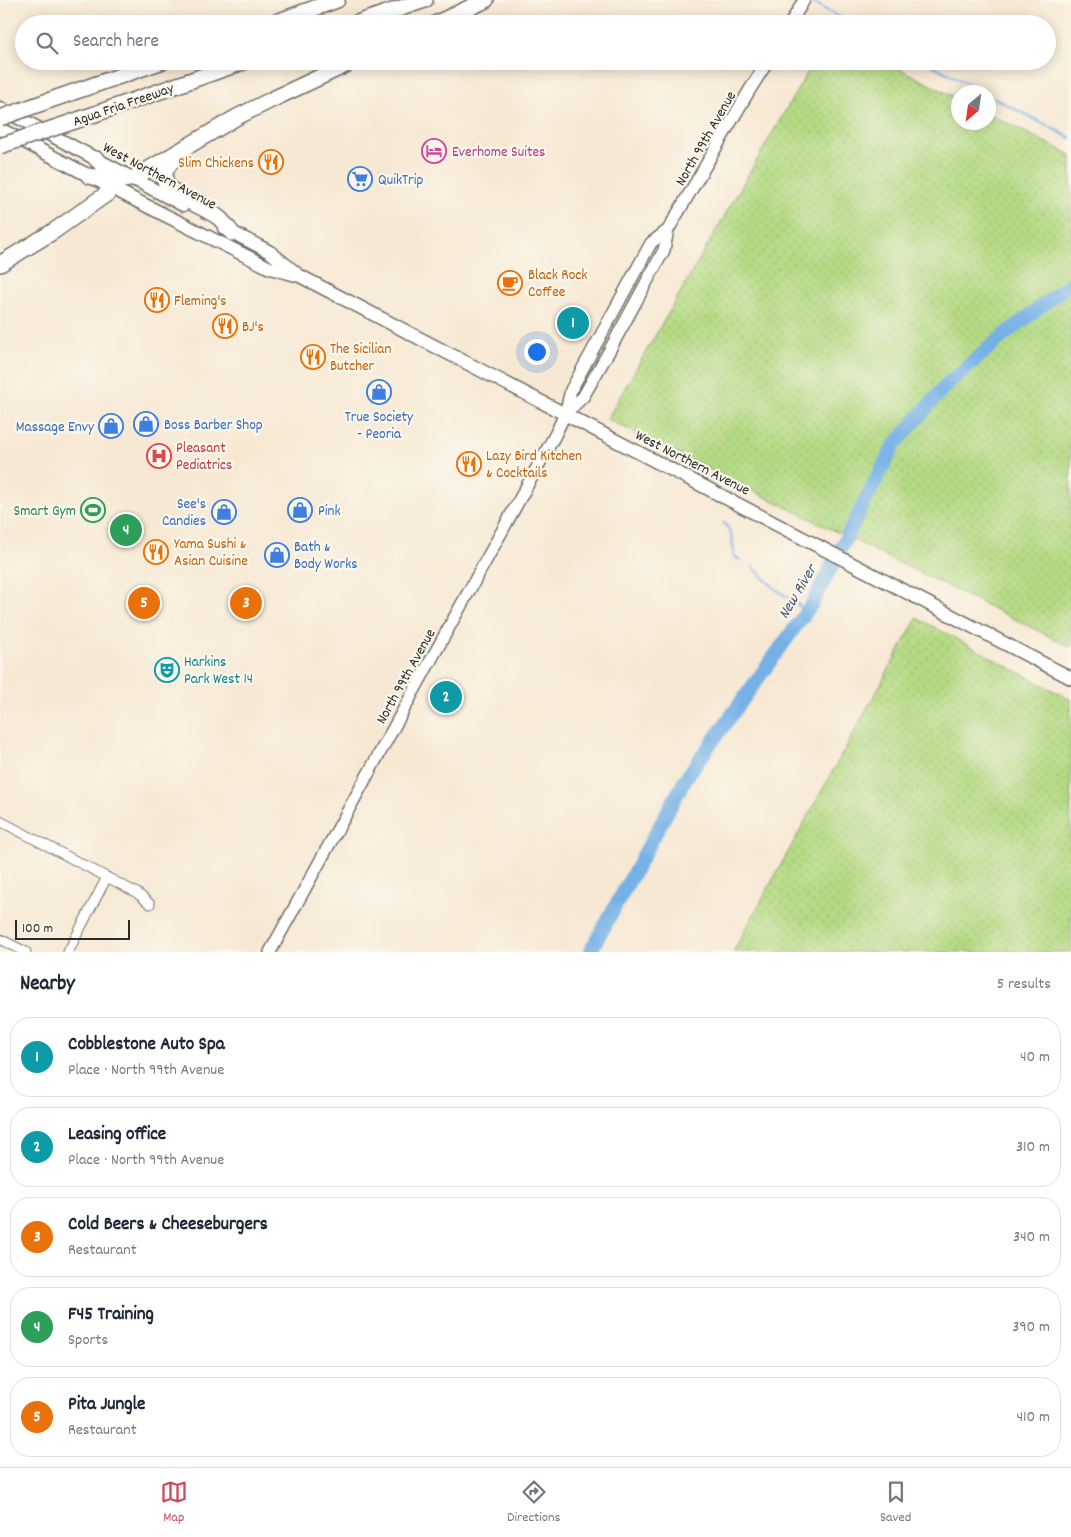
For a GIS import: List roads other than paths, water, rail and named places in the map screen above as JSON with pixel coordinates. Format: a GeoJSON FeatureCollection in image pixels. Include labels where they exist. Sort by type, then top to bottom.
{"type":"FeatureCollection","features":[{"type":"Feature","properties":{"kind":"highway"},"geometry":{"type":"LineString","coordinates":[[296,15],[337,0]]}},
{"type":"Feature","properties":{"kind":"highway"},"geometry":{"type":"LineString","coordinates":[[381,15],[425,0]]}},
{"type":"Feature","properties":{"kind":"highway"},"geometry":{"type":"LineString","coordinates":[[454,15],[486,0]]}},
{"type":"Feature","properties":{"kind":"highway","name":"Agua Fria Freeway"},"geometry":{"type":"LineString","coordinates":[[0,118],[137,70]]}},
{"type":"Feature","properties":{"kind":"highway","name":"Agua Fria Freeway"},"geometry":{"type":"LineString","coordinates":[[0,146],[220,70]]}},
{"type":"Feature","properties":{"kind":"highway"},"geometry":{"type":"LineString","coordinates":[[90,176],[111,184],[134,178],[253,109],[335,70]]}},
{"type":"Feature","properties":{"kind":"highway"},"geometry":{"type":"LineString","coordinates":[[182,151],[166,169],[164,178],[168,186],[175,194],[219,218],[232,233]]}},
{"type":"Feature","properties":{"kind":"highway"},"geometry":{"type":"LineString","coordinates":[[0,264],[94,204],[108,193],[111,184],[108,170],[96,159]]}},
{"type":"Feature","properties":{"kind":"main road"},"geometry":{"type":"LineString","coordinates":[[795,15],[804,0]]}},
{"type":"Feature","properties":{"kind":"main road","name":"North 99th Avenue"},"geometry":{"type":"LineString","coordinates":[[270,952],[565,414],[583,397],[664,250],[668,230],[762,70]]}},
{"type":"Feature","properties":{"kind":"main road","name":"West Northern Avenue"},"geometry":{"type":"LineString","coordinates":[[0,108],[270,252],[300,276],[1071,678]]}},
{"type":"Feature","properties":{"kind":"main road"},"geometry":{"type":"LineString","coordinates":[[0,129],[90,176]]}},
{"type":"Feature","properties":{"kind":"main road","name":"West Northern Avenue"},"geometry":{"type":"LineString","coordinates":[[111,184],[270,268],[300,276]]}},
{"type":"Feature","properties":{"kind":"street"},"geometry":{"type":"LineString","coordinates":[[0,821],[138,893],[150,904]]}},
{"type":"Feature","properties":{"kind":"street"},"geometry":{"type":"LineString","coordinates":[[68,952],[107,877]]}},
{"type":"Feature","properties":{"kind":"street"},"geometry":{"type":"LineString","coordinates":[[0,938],[26,952]]}},
{"type":"Feature","properties":{"kind":"waterway"},"geometry":{"type":"LineString","coordinates":[[808,0],[836,15]]}},
{"type":"Feature","properties":{"kind":"waterway"},"geometry":{"type":"LineString","coordinates":[[941,70],[970,85]]}},
{"type":"Feature","properties":{"kind":"waterway"},"geometry":{"type":"LineString","coordinates":[[996,99],[1071,138]]}},
{"type":"Feature","properties":{"kind":"waterway","name":"New River"},"geometry":{"type":"LineString","coordinates":[[590,952],[686,778],[812,604],[893,447],[947,384],[1003,336],[1071,283]]}},
{"type":"Feature","properties":{"kind":"waterway"},"geometry":{"type":"LineString","coordinates":[[724,523],[731,535],[734,556],[740,560]]}},
{"type":"Feature","properties":{"kind":"waterway"},"geometry":{"type":"LineString","coordinates":[[753,567],[773,587],[807,611]]}},
{"type":"Feature","properties":{"kind":"place","name":"Everhome Suites"},"geometry":{"type":"Point","coordinates":[434,151]}},
{"type":"Feature","properties":{"kind":"place","name":"Slim Chickens"},"geometry":{"type":"Point","coordinates":[271,162]}},
{"type":"Feature","properties":{"kind":"place","name":"QuikTrip"},"geometry":{"type":"Point","coordinates":[360,179]}},
{"type":"Feature","properties":{"kind":"place","name":"Black Rock Coffee"},"geometry":{"type":"Point","coordinates":[510,283]}},
{"type":"Feature","properties":{"kind":"place","name":"Fleming's"},"geometry":{"type":"Point","coordinates":[157,300]}},
{"type":"Feature","properties":{"kind":"place","name":"Cobblestone Auto Spa"},"geometry":{"type":"Point","coordinates":[573,323]}},
{"type":"Feature","properties":{"kind":"place","name":"BJ's"},"geometry":{"type":"Point","coordinates":[225,326]}},
{"type":"Feature","properties":{"kind":"place","name":"The Sicilian Butcher"},"geometry":{"type":"Point","coordinates":[313,357]}},
{"type":"Feature","properties":{"kind":"place","name":"True Society - Peoria"},"geometry":{"type":"Point","coordinates":[379,392]}},
{"type":"Feature","properties":{"kind":"place","name":"Boss Barber Shop"},"geometry":{"type":"Point","coordinates":[146,424]}},
{"type":"Feature","properties":{"kind":"place","name":"Massage Envy"},"geometry":{"type":"Point","coordinates":[111,426]}},
{"type":"Feature","properties":{"kind":"place","name":"Pleasant Pediatrics"},"geometry":{"type":"Point","coordinates":[159,456]}},
{"type":"Feature","properties":{"kind":"place","name":"Lazy Bird Kitchen & Cocktails"},"geometry":{"type":"Point","coordinates":[469,464]}},
{"type":"Feature","properties":{"kind":"place","name":"Smart Gym"},"geometry":{"type":"Point","coordinates":[93,510]}},
{"type":"Feature","properties":{"kind":"place","name":"Pink"},"geometry":{"type":"Point","coordinates":[300,510]}},
{"type":"Feature","properties":{"kind":"place","name":"See's Candies"},"geometry":{"type":"Point","coordinates":[224,512]}},
{"type":"Feature","properties":{"kind":"place","name":"F45 Training"},"geometry":{"type":"Point","coordinates":[126,530]}},
{"type":"Feature","properties":{"kind":"place","name":"Yama Sushi & Asian Cuisine"},"geometry":{"type":"Point","coordinates":[156,552]}},
{"type":"Feature","properties":{"kind":"place","name":"Bath & Body Works"},"geometry":{"type":"Point","coordinates":[277,555]}},
{"type":"Feature","properties":{"kind":"place","name":"Pita Jungle"},"geometry":{"type":"Point","coordinates":[144,603]}},
{"type":"Feature","properties":{"kind":"place","name":"Cold Beers & Cheeseburgers"},"geometry":{"type":"Point","coordinates":[246,603]}},
{"type":"Feature","properties":{"kind":"place","name":"Harkins Park West 14"},"geometry":{"type":"Point","coordinates":[167,670]}},
{"type":"Feature","properties":{"kind":"place","name":"Leasing office"},"geometry":{"type":"Point","coordinates":[446,697]}}]}
